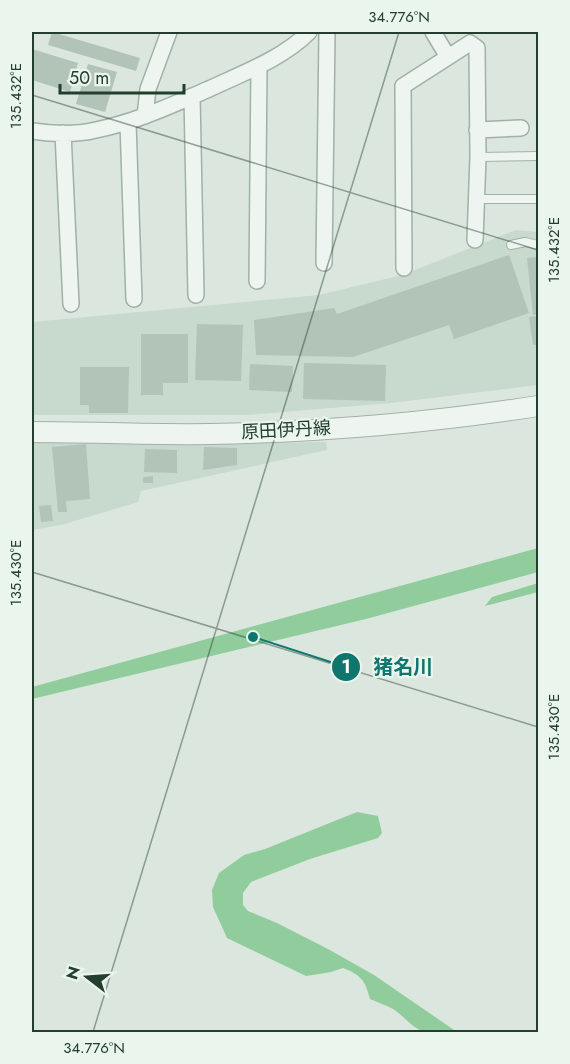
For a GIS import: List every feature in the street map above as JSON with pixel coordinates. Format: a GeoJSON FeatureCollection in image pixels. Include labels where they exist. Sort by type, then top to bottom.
{"type":"FeatureCollection","features":[{"type":"Feature","properties":{"kind":"street"},"geometry":{"type":"LineString","coordinates":[[145,116],[148,89],[169,32]]}},
{"type":"Feature","properties":{"kind":"street"},"geometry":{"type":"LineString","coordinates":[[32,131],[63,133],[93,131],[128,123],[259,66],[298,42],[309,32]]}},
{"type":"Feature","properties":{"kind":"street"},"geometry":{"type":"LineString","coordinates":[[324,263],[327,32]]}},
{"type":"Feature","properties":{"kind":"street"},"geometry":{"type":"LineString","coordinates":[[433,32],[448,57]]}},
{"type":"Feature","properties":{"kind":"street"},"geometry":{"type":"LineString","coordinates":[[404,268],[403,86],[470,43],[477,48],[475,240]]}},
{"type":"Feature","properties":{"kind":"street"},"geometry":{"type":"LineString","coordinates":[[257,281],[259,66]]}},
{"type":"Feature","properties":{"kind":"street"},"geometry":{"type":"LineString","coordinates":[[192,96],[196,295]]}},
{"type":"Feature","properties":{"kind":"street"},"geometry":{"type":"LineString","coordinates":[[128,123],[134,299]]}},
{"type":"Feature","properties":{"kind":"street"},"geometry":{"type":"LineString","coordinates":[[477,130],[521,128]]}},
{"type":"Feature","properties":{"kind":"street"},"geometry":{"type":"LineString","coordinates":[[63,133],[71,304]]}},
{"type":"Feature","properties":{"kind":"street","name":"原田伊丹線"},"geometry":{"type":"LineString","coordinates":[[32,432],[211,434],[374,426],[538,406]]}},
{"type":"Feature","properties":{"kind":"lane"},"geometry":{"type":"LineString","coordinates":[[477,157],[538,156]]}},
{"type":"Feature","properties":{"kind":"lane"},"geometry":{"type":"LineString","coordinates":[[476,199],[536,199]]}},
{"type":"Feature","properties":{"kind":"lane"},"geometry":{"type":"LineString","coordinates":[[511,245],[525,242],[538,245]]}},
{"type":"Feature","properties":{"kind":"shaded area"},"geometry":{"type":"Polygon","coordinates":[[[516,230],[538,232],[538,385],[391,403],[248,415],[32,415],[32,322],[319,295],[402,275],[516,230]]]}},
{"type":"Feature","properties":{"kind":"shaded area"},"geometry":{"type":"Polygon","coordinates":[[[32,441],[174,444],[326,442],[327,450],[141,491],[138,502],[61,525],[32,530],[32,441]]]}},
{"type":"Feature","properties":{"kind":"shaded area"},"geometry":{"type":"Polygon","coordinates":[[[538,548],[538,572],[366,619],[32,699],[32,687],[538,548]]]}},
{"type":"Feature","properties":{"kind":"shaded area"},"geometry":{"type":"Polygon","coordinates":[[[538,583],[538,592],[485,606],[492,597],[538,583]]]}},
{"type":"Feature","properties":{"kind":"shaded area"},"geometry":{"type":"Polygon","coordinates":[[[357,812],[378,816],[382,833],[378,838],[310,859],[251,882],[243,893],[243,905],[248,911],[277,923],[374,975],[457,1032],[419,1030],[393,1009],[370,999],[361,979],[343,968],[306,976],[227,938],[213,907],[212,890],[219,873],[244,855],[265,849],[357,812]]]}},
{"type":"Feature","properties":{"kind":"building"},"geometry":{"type":"Polygon","coordinates":[[[52,32],[140,58],[136,71],[48,45],[52,32]]]}},
{"type":"Feature","properties":{"kind":"building"},"geometry":{"type":"Polygon","coordinates":[[[32,49],[78,63],[70,92],[32,80],[32,49]]]}},
{"type":"Feature","properties":{"kind":"building"},"geometry":{"type":"Polygon","coordinates":[[[88,64],[117,72],[105,112],[76,104],[88,64]]]}},
{"type":"Feature","properties":{"kind":"building"},"geometry":{"type":"Polygon","coordinates":[[[509,255],[529,313],[454,339],[449,325],[353,357],[256,355],[254,320],[334,308],[337,314],[509,255]]]}},
{"type":"Feature","properties":{"kind":"building"},"geometry":{"type":"Polygon","coordinates":[[[538,257],[538,314],[533,315],[527,258],[538,257]]]}},
{"type":"Feature","properties":{"kind":"building"},"geometry":{"type":"Polygon","coordinates":[[[538,316],[538,345],[533,345],[529,317],[538,316]]]}},
{"type":"Feature","properties":{"kind":"building"},"geometry":{"type":"Polygon","coordinates":[[[197,324],[243,325],[241,381],[195,380],[197,324]]]}},
{"type":"Feature","properties":{"kind":"building"},"geometry":{"type":"Polygon","coordinates":[[[141,334],[188,334],[188,383],[163,383],[163,395],[141,395],[141,334]]]}},
{"type":"Feature","properties":{"kind":"building"},"geometry":{"type":"Polygon","coordinates":[[[304,363],[386,365],[385,401],[303,399],[304,363]]]}},
{"type":"Feature","properties":{"kind":"building"},"geometry":{"type":"Polygon","coordinates":[[[250,364],[293,366],[292,392],[249,390],[250,364]]]}},
{"type":"Feature","properties":{"kind":"building"},"geometry":{"type":"Polygon","coordinates":[[[80,367],[129,367],[128,413],[89,413],[89,405],[80,405],[80,367]]]}},
{"type":"Feature","properties":{"kind":"building"},"geometry":{"type":"Polygon","coordinates":[[[86,444],[90,499],[66,501],[67,512],[58,512],[52,447],[86,444]]]}},
{"type":"Feature","properties":{"kind":"building"},"geometry":{"type":"Polygon","coordinates":[[[204,447],[237,448],[237,465],[203,470],[204,447]]]}},
{"type":"Feature","properties":{"kind":"building"},"geometry":{"type":"Polygon","coordinates":[[[145,449],[177,450],[177,473],[144,472],[145,449]]]}},
{"type":"Feature","properties":{"kind":"building"},"geometry":{"type":"Polygon","coordinates":[[[153,476],[153,483],[143,483],[143,477],[153,476]]]}},
{"type":"Feature","properties":{"kind":"building"},"geometry":{"type":"Polygon","coordinates":[[[51,505],[53,521],[41,522],[39,506],[51,505]]]}},
{"type":"Feature","properties":{"kind":"place","name":"猪名川"},"geometry":{"type":"Point","coordinates":[253,637]}}]}
